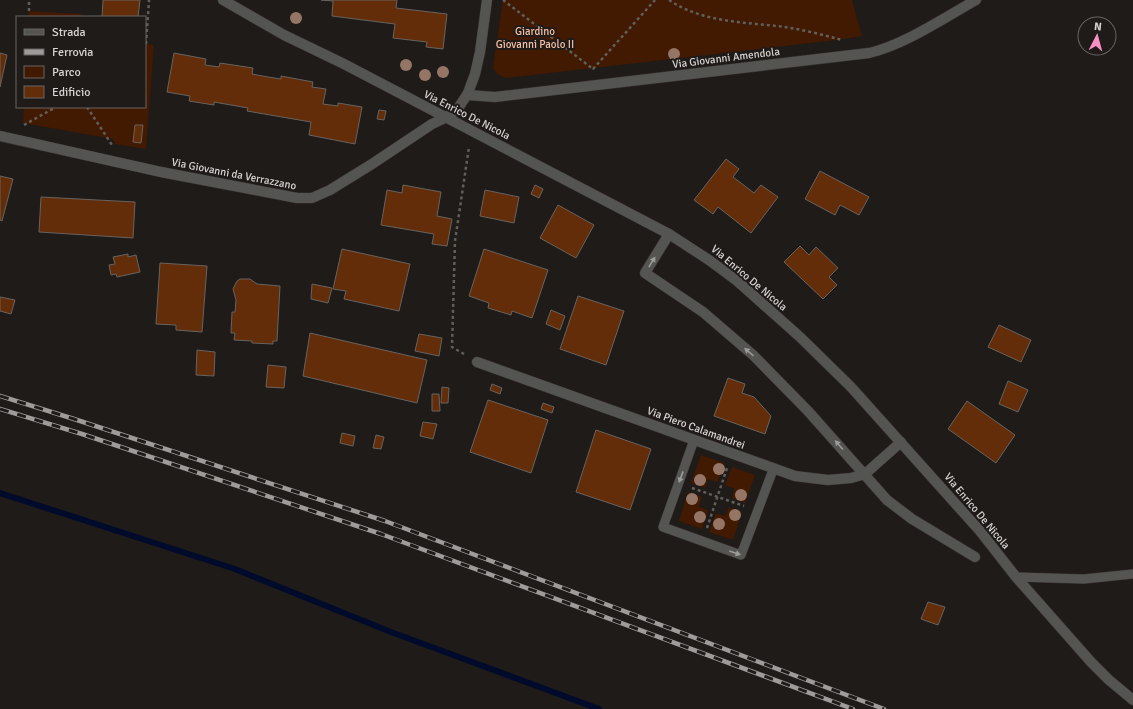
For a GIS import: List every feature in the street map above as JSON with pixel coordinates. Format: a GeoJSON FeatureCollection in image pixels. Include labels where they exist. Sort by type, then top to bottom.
{"type":"FeatureCollection","features":[{"type":"Feature","properties":{"kind":"street","name":"Via Enrico De Nicola"},"geometry":{"type":"LineString","coordinates":[[222,0],[284,35],[344,64],[669,234],[709,260],[736,280],[800,337],[850,387],[980,531],[1016,577],[1091,662],[1109,680],[1133,700]]}},
{"type":"Feature","properties":{"kind":"street","name":"Via Giovanni da Verrazzano"},"geometry":{"type":"LineString","coordinates":[[0,136],[161,172],[297,198],[312,198],[330,190],[432,124],[446,118],[457,110],[471,87],[478,64],[487,0]]}},
{"type":"Feature","properties":{"kind":"street","name":"Via Giovanni Amendola"},"geometry":{"type":"LineString","coordinates":[[467,95],[495,97],[870,53],[882,50],[899,42],[976,0]]}},
{"type":"Feature","properties":{"kind":"street"},"geometry":{"type":"LineString","coordinates":[[669,234],[645,273],[703,312],[753,355],[808,410],[887,500],[912,519],[975,557]]}},
{"type":"Feature","properties":{"kind":"street","name":"Via Piero Calamandrei"},"geometry":{"type":"LineString","coordinates":[[477,362],[773,470],[795,476],[828,480],[851,478],[865,474],[901,442]]}},
{"type":"Feature","properties":{"kind":"lane"},"geometry":{"type":"LineString","coordinates":[[694,440],[663,527],[741,555],[773,470]]}},
{"type":"Feature","properties":{"kind":"lane"},"geometry":{"type":"LineString","coordinates":[[1016,577],[1084,579],[1133,574]]}},
{"type":"Feature","properties":{"kind":"path"},"geometry":{"type":"LineString","coordinates":[[29,0],[29,11]]}},
{"type":"Feature","properties":{"kind":"path"},"geometry":{"type":"LineString","coordinates":[[146,44],[149,0]]}},
{"type":"Feature","properties":{"kind":"path"},"geometry":{"type":"LineString","coordinates":[[503,1],[593,69],[655,0]]}},
{"type":"Feature","properties":{"kind":"path"},"geometry":{"type":"LineString","coordinates":[[669,0],[685,10],[706,16],[826,35],[849,42]]}},
{"type":"Feature","properties":{"kind":"path"},"geometry":{"type":"LineString","coordinates":[[20,127],[54,108]]}},
{"type":"Feature","properties":{"kind":"path"},"geometry":{"type":"LineString","coordinates":[[87,108],[112,146]]}},
{"type":"Feature","properties":{"kind":"path"},"geometry":{"type":"LineString","coordinates":[[471,131],[455,241],[452,347],[477,362]]}},
{"type":"Feature","properties":{"kind":"path"},"geometry":{"type":"LineString","coordinates":[[702,541],[731,454]]}},
{"type":"Feature","properties":{"kind":"path"},"geometry":{"type":"LineString","coordinates":[[678,484],[758,511]]}},
{"type":"Feature","properties":{"kind":"green space","name":"Giardino Giovanni Paolo II"},"geometry":{"type":"Polygon","coordinates":[[[503,0],[852,0],[862,36],[506,78],[497,74],[493,68],[503,0]]]}},
{"type":"Feature","properties":{"kind":"green space"},"geometry":{"type":"Polygon","coordinates":[[[29,11],[81,14],[81,16],[28,16],[29,11]]]}},
{"type":"Feature","properties":{"kind":"green space"},"geometry":{"type":"Polygon","coordinates":[[[146,44],[154,45],[146,149],[115,144],[113,139],[23,123],[24,108],[146,108],[146,44]]]}},
{"type":"Feature","properties":{"kind":"green space"},"geometry":{"type":"Polygon","coordinates":[[[701,455],[724,463],[718,482],[708,479],[705,488],[691,483],[701,455]]]}},
{"type":"Feature","properties":{"kind":"green space"},"geometry":{"type":"Polygon","coordinates":[[[732,467],[755,475],[745,503],[732,498],[735,489],[725,485],[732,467]]]}},
{"type":"Feature","properties":{"kind":"green space"},"geometry":{"type":"Polygon","coordinates":[[[688,492],[702,497],[699,507],[708,510],[702,529],[679,521],[688,492]]]}},
{"type":"Feature","properties":{"kind":"green space"},"geometry":{"type":"Polygon","coordinates":[[[729,507],[742,512],[733,540],[709,532],[716,513],[725,516],[729,507]]]}},
{"type":"Feature","properties":{"kind":"building"},"geometry":{"type":"Polygon","coordinates":[[[103,0],[140,0],[138,16],[102,16],[103,0]]]}},
{"type":"Feature","properties":{"kind":"building"},"geometry":{"type":"Polygon","coordinates":[[[321,0],[397,0],[396,8],[447,14],[443,49],[426,47],[427,42],[393,38],[395,24],[332,16],[333,1],[321,0]]]}},
{"type":"Feature","properties":{"kind":"building"},"geometry":{"type":"Polygon","coordinates":[[[0,53],[7,55],[0,87],[0,53]]]}},
{"type":"Feature","properties":{"kind":"building"},"geometry":{"type":"Polygon","coordinates":[[[174,53],[206,59],[205,65],[219,67],[220,63],[253,68],[252,74],[281,79],[281,76],[313,82],[312,87],[326,89],[323,104],[338,106],[338,103],[362,107],[355,144],[309,135],[311,122],[247,111],[248,108],[214,102],[214,105],[189,101],[190,96],[167,92],[174,53]]]}},
{"type":"Feature","properties":{"kind":"building"},"geometry":{"type":"Polygon","coordinates":[[[379,110],[386,111],[384,120],[377,119],[379,110]]]}},
{"type":"Feature","properties":{"kind":"building"},"geometry":{"type":"Polygon","coordinates":[[[135,125],[143,125],[141,143],[133,142],[135,125]]]}},
{"type":"Feature","properties":{"kind":"building"},"geometry":{"type":"Polygon","coordinates":[[[726,159],[739,169],[733,177],[754,193],[761,185],[778,197],[751,233],[718,207],[713,214],[694,200],[726,159]]]}},
{"type":"Feature","properties":{"kind":"building"},"geometry":{"type":"Polygon","coordinates":[[[820,171],[869,197],[859,215],[840,205],[835,215],[805,199],[820,171]]]}},
{"type":"Feature","properties":{"kind":"building"},"geometry":{"type":"Polygon","coordinates":[[[0,176],[13,179],[2,221],[0,220],[0,176]]]}},
{"type":"Feature","properties":{"kind":"building"},"geometry":{"type":"Polygon","coordinates":[[[403,185],[441,192],[437,216],[452,219],[447,246],[432,244],[434,234],[381,225],[387,190],[402,193],[403,185]]]}},
{"type":"Feature","properties":{"kind":"building"},"geometry":{"type":"Polygon","coordinates":[[[535,185],[543,189],[539,198],[531,194],[535,185]]]}},
{"type":"Feature","properties":{"kind":"building"},"geometry":{"type":"Polygon","coordinates":[[[485,190],[519,197],[514,223],[480,216],[485,190]]]}},
{"type":"Feature","properties":{"kind":"building"},"geometry":{"type":"Polygon","coordinates":[[[41,197],[135,202],[133,238],[39,232],[41,197]]]}},
{"type":"Feature","properties":{"kind":"building"},"geometry":{"type":"Polygon","coordinates":[[[558,205],[594,225],[576,258],[540,238],[558,205]]]}},
{"type":"Feature","properties":{"kind":"building"},"geometry":{"type":"Polygon","coordinates":[[[800,246],[809,255],[816,247],[838,268],[829,277],[837,285],[823,299],[784,262],[800,246]]]}},
{"type":"Feature","properties":{"kind":"building"},"geometry":{"type":"Polygon","coordinates":[[[342,249],[410,264],[399,311],[344,299],[346,291],[333,289],[342,249]]]}},
{"type":"Feature","properties":{"kind":"building"},"geometry":{"type":"Polygon","coordinates":[[[484,249],[548,270],[532,318],[512,311],[511,315],[488,308],[489,303],[469,296],[484,249]]]}},
{"type":"Feature","properties":{"kind":"building"},"geometry":{"type":"Polygon","coordinates":[[[128,254],[128,257],[136,255],[140,272],[117,277],[116,274],[111,275],[109,265],[115,264],[113,257],[128,254]]]}},
{"type":"Feature","properties":{"kind":"building"},"geometry":{"type":"Polygon","coordinates":[[[160,263],[207,266],[202,332],[176,330],[176,325],[156,324],[160,263]]]}},
{"type":"Feature","properties":{"kind":"building"},"geometry":{"type":"Polygon","coordinates":[[[240,279],[250,279],[257,284],[280,286],[277,341],[273,341],[273,344],[234,340],[235,333],[231,333],[232,312],[235,312],[236,300],[233,289],[237,281],[240,279]]]}},
{"type":"Feature","properties":{"kind":"building"},"geometry":{"type":"Polygon","coordinates":[[[312,284],[332,288],[328,303],[311,299],[312,284]]]}},
{"type":"Feature","properties":{"kind":"building"},"geometry":{"type":"Polygon","coordinates":[[[578,296],[624,311],[606,365],[560,349],[578,296]]]}},
{"type":"Feature","properties":{"kind":"building"},"geometry":{"type":"Polygon","coordinates":[[[0,297],[15,300],[11,314],[0,311],[0,297]]]}},
{"type":"Feature","properties":{"kind":"building"},"geometry":{"type":"Polygon","coordinates":[[[551,310],[565,316],[560,330],[546,324],[551,310]]]}},
{"type":"Feature","properties":{"kind":"building"},"geometry":{"type":"Polygon","coordinates":[[[999,325],[1031,340],[1021,362],[988,347],[999,325]]]}},
{"type":"Feature","properties":{"kind":"building"},"geometry":{"type":"Polygon","coordinates":[[[310,333],[427,360],[417,403],[303,376],[310,333]]]}},
{"type":"Feature","properties":{"kind":"building"},"geometry":{"type":"Polygon","coordinates":[[[419,334],[442,338],[439,356],[415,351],[419,334]]]}},
{"type":"Feature","properties":{"kind":"building"},"geometry":{"type":"Polygon","coordinates":[[[197,350],[215,352],[214,376],[196,375],[197,350]]]}},
{"type":"Feature","properties":{"kind":"building"},"geometry":{"type":"Polygon","coordinates":[[[268,365],[286,367],[284,388],[266,387],[268,365]]]}},
{"type":"Feature","properties":{"kind":"building"},"geometry":{"type":"Polygon","coordinates":[[[728,378],[745,384],[742,393],[754,397],[771,416],[765,434],[714,416],[728,378]]]}},
{"type":"Feature","properties":{"kind":"building"},"geometry":{"type":"Polygon","coordinates":[[[1008,381],[1028,390],[1018,412],[999,404],[1008,381]]]}},
{"type":"Feature","properties":{"kind":"building"},"geometry":{"type":"Polygon","coordinates":[[[492,384],[502,388],[500,394],[490,390],[492,384]]]}},
{"type":"Feature","properties":{"kind":"building"},"geometry":{"type":"Polygon","coordinates":[[[442,387],[449,388],[448,403],[441,403],[442,387]]]}},
{"type":"Feature","properties":{"kind":"building"},"geometry":{"type":"Polygon","coordinates":[[[432,394],[439,394],[440,411],[432,411],[432,394]]]}},
{"type":"Feature","properties":{"kind":"building"},"geometry":{"type":"Polygon","coordinates":[[[488,400],[548,420],[531,473],[470,452],[488,400]]]}},
{"type":"Feature","properties":{"kind":"building"},"geometry":{"type":"Polygon","coordinates":[[[967,401],[1015,435],[996,463],[948,429],[967,401]]]}},
{"type":"Feature","properties":{"kind":"building"},"geometry":{"type":"Polygon","coordinates":[[[543,403],[554,407],[552,413],[541,409],[543,403]]]}},
{"type":"Feature","properties":{"kind":"building"},"geometry":{"type":"Polygon","coordinates":[[[423,422],[437,424],[433,439],[420,436],[423,422]]]}},
{"type":"Feature","properties":{"kind":"building"},"geometry":{"type":"Polygon","coordinates":[[[596,430],[651,449],[630,510],[576,492],[596,430]]]}},
{"type":"Feature","properties":{"kind":"building"},"geometry":{"type":"Polygon","coordinates":[[[342,433],[355,436],[353,446],[340,443],[342,433]]]}},
{"type":"Feature","properties":{"kind":"building"},"geometry":{"type":"Polygon","coordinates":[[[376,435],[384,437],[381,449],[373,448],[376,435]]]}},
{"type":"Feature","properties":{"kind":"building"},"geometry":{"type":"Polygon","coordinates":[[[928,602],[945,607],[938,625],[921,619],[928,602]]]}},
{"type":"Feature","properties":{"kind":"waterway"},"geometry":{"type":"LineString","coordinates":[[0,493],[235,569],[391,632],[599,709]]}},
{"type":"Feature","properties":{"kind":"railway"},"geometry":{"type":"LineString","coordinates":[[0,396],[385,521],[884,709]]}},
{"type":"Feature","properties":{"kind":"railway"},"geometry":{"type":"LineString","coordinates":[[0,409],[82,434],[381,534],[853,709]]}}]}
